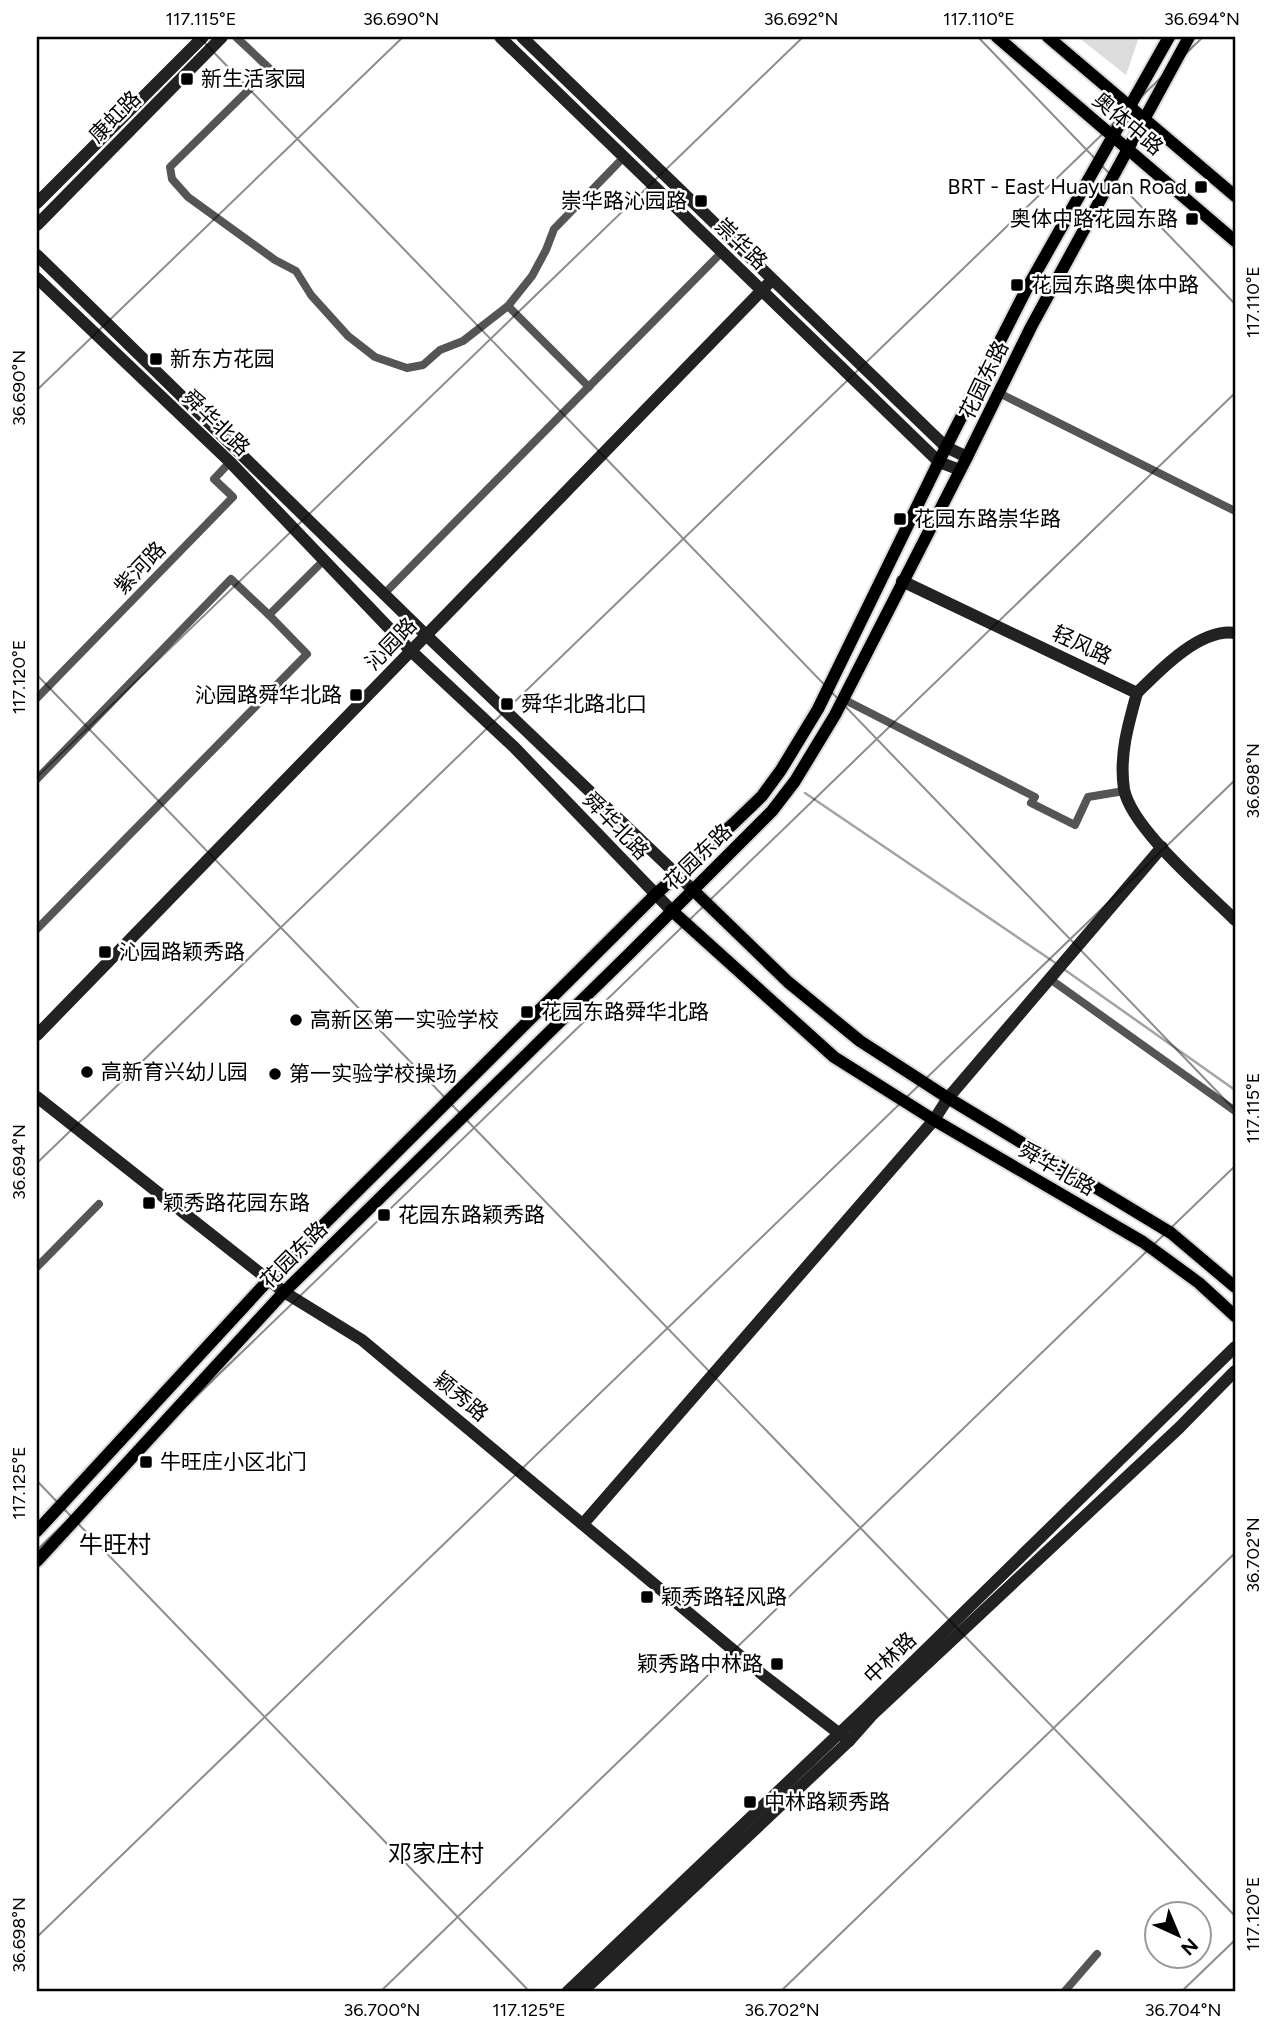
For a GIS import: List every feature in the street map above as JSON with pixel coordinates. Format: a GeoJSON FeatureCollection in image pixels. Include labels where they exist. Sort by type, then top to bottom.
{"type":"FeatureCollection","features":[{"type":"Feature","properties":{"kind":"main road","name":"康虹路"},"geometry":{"type":"LineString","coordinates":[[37,203],[203,37]]}},
{"type":"Feature","properties":{"kind":"main road","name":"康虹路"},"geometry":{"type":"LineString","coordinates":[[37,225],[222,37]]}},
{"type":"Feature","properties":{"kind":"main road","name":"崇华路"},"geometry":{"type":"LineString","coordinates":[[500,37],[939,461],[960,470]]}},
{"type":"Feature","properties":{"kind":"main road","name":"崇华路"},"geometry":{"type":"LineString","coordinates":[[522,37],[946,447],[967,457]]}},
{"type":"Feature","properties":{"kind":"main road","name":"奥体中路"},"geometry":{"type":"LineString","coordinates":[[997,37],[1235,241]]}},
{"type":"Feature","properties":{"kind":"main road","name":"奥体中路"},"geometry":{"type":"LineString","coordinates":[[1048,37],[1235,196]]}},
{"type":"Feature","properties":{"kind":"main road","name":"花园东路"},"geometry":{"type":"LineString","coordinates":[[37,1531],[269,1280],[656,894],[762,796],[818,709],[1026,290],[1169,37]]}},
{"type":"Feature","properties":{"kind":"main road","name":"花园东路"},"geometry":{"type":"LineString","coordinates":[[37,1561],[284,1292],[772,811],[795,781],[843,699],[1031,327],[1189,37]]}},
{"type":"Feature","properties":{"kind":"main road","name":"舜华北路"},"geometry":{"type":"LineString","coordinates":[[37,256],[426,635],[788,982],[860,1041],[948,1098],[1171,1233],[1235,1287]]}},
{"type":"Feature","properties":{"kind":"main road","name":"舜华北路"},"geometry":{"type":"LineString","coordinates":[[37,278],[230,462],[410,650],[514,747],[671,910],[834,1057],[933,1120],[1143,1242],[1199,1283],[1235,1316]]}},
{"type":"Feature","properties":{"kind":"main road","name":"沁园路"},"geometry":{"type":"LineString","coordinates":[[37,1035],[772,280]]}},
{"type":"Feature","properties":{"kind":"main road","name":"轻风路"},"geometry":{"type":"LineString","coordinates":[[902,581],[1138,693]]}},
{"type":"Feature","properties":{"kind":"main road"},"geometry":{"type":"LineString","coordinates":[[1235,633],[1224,631],[1176,655],[1138,693],[1122,758],[1124,791],[1136,818],[1235,920]]}},
{"type":"Feature","properties":{"kind":"main road"},"geometry":{"type":"LineString","coordinates":[[583,1524],[933,1120],[948,1098],[1162,847]]}},
{"type":"Feature","properties":{"kind":"main road","name":"颖秀路"},"geometry":{"type":"LineString","coordinates":[[37,1097],[284,1292],[362,1340],[763,1675],[843,1737]]}},
{"type":"Feature","properties":{"kind":"main road","name":"中林路"},"geometry":{"type":"LineString","coordinates":[[583,1992],[1235,1347]]}},
{"type":"Feature","properties":{"kind":"main road","name":"中林路"},"geometry":{"type":"LineString","coordinates":[[566,1992],[843,1737],[873,1714],[1159,1447],[1235,1371]]}},
{"type":"Feature","properties":{"kind":"street"},"geometry":{"type":"LineString","coordinates":[[236,37],[270,69],[170,167],[172,179],[188,197],[275,260],[296,271],[311,295],[348,336],[375,357],[407,368],[423,365],[440,351],[463,341],[508,306],[533,276],[554,229],[624,157]]}},
{"type":"Feature","properties":{"kind":"street"},"geometry":{"type":"LineString","coordinates":[[384,594],[722,252]]}},
{"type":"Feature","properties":{"kind":"street"},"geometry":{"type":"LineString","coordinates":[[508,306],[589,387]]}},
{"type":"Feature","properties":{"kind":"street"},"geometry":{"type":"LineString","coordinates":[[999,393],[1235,511]]}},
{"type":"Feature","properties":{"kind":"street","name":"紫河路"},"geometry":{"type":"LineString","coordinates":[[37,698],[233,497],[214,479],[230,462]]}},
{"type":"Feature","properties":{"kind":"street"},"geometry":{"type":"LineString","coordinates":[[269,615],[323,561]]}},
{"type":"Feature","properties":{"kind":"street"},"geometry":{"type":"LineString","coordinates":[[37,779],[231,579],[307,654],[37,929]]}},
{"type":"Feature","properties":{"kind":"street"},"geometry":{"type":"LineString","coordinates":[[843,699],[1035,797],[1031,803],[1075,825],[1088,797],[1124,791]]}},
{"type":"Feature","properties":{"kind":"street"},"geometry":{"type":"LineString","coordinates":[[1057,971],[1235,1111]]}},
{"type":"Feature","properties":{"kind":"street"},"geometry":{"type":"LineString","coordinates":[[37,1267],[99,1204]]}},
{"type":"Feature","properties":{"kind":"street"},"geometry":{"type":"LineString","coordinates":[[1064,1992],[1097,1954]]}},
{"type":"Feature","properties":{"kind":"shaded area"},"geometry":{"type":"Polygon","coordinates":[[[1078,37],[1139,37],[1126,75],[1078,37]]]}},
{"type":"Feature","properties":{"kind":"waterway"},"geometry":{"type":"LineString","coordinates":[[805,793],[1057,964]]}},
{"type":"Feature","properties":{"kind":"waterway"},"geometry":{"type":"LineString","coordinates":[[1065,970],[1235,1090]]}},
{"type":"Feature","properties":{"kind":"place","name":"新生活家园"},"geometry":{"type":"Point","coordinates":[187,79]}},
{"type":"Feature","properties":{"kind":"place","name":"BRT - East Huayuan Road"},"geometry":{"type":"Point","coordinates":[1201,187]}},
{"type":"Feature","properties":{"kind":"place","name":"崇华路沁园路"},"geometry":{"type":"Point","coordinates":[701,201]}},
{"type":"Feature","properties":{"kind":"place","name":"奥体中路花园东路"},"geometry":{"type":"Point","coordinates":[1192,219]}},
{"type":"Feature","properties":{"kind":"place","name":"花园东路奥体中路"},"geometry":{"type":"Point","coordinates":[1017,285]}},
{"type":"Feature","properties":{"kind":"place","name":"新东方花园"},"geometry":{"type":"Point","coordinates":[156,359]}},
{"type":"Feature","properties":{"kind":"place","name":"花园东路崇华路"},"geometry":{"type":"Point","coordinates":[900,519]}},
{"type":"Feature","properties":{"kind":"place","name":"沁园路舜华北路"},"geometry":{"type":"Point","coordinates":[356,695]}},
{"type":"Feature","properties":{"kind":"place","name":"舜华北路北口"},"geometry":{"type":"Point","coordinates":[507,704]}},
{"type":"Feature","properties":{"kind":"place","name":"沁园路颖秀路"},"geometry":{"type":"Point","coordinates":[105,952]}},
{"type":"Feature","properties":{"kind":"place","name":"花园东路舜华北路"},"geometry":{"type":"Point","coordinates":[527,1012]}},
{"type":"Feature","properties":{"kind":"place","name":"高新区第一实验学校"},"geometry":{"type":"Point","coordinates":[296,1020]}},
{"type":"Feature","properties":{"kind":"place","name":"高新育兴幼儿园"},"geometry":{"type":"Point","coordinates":[87,1072]}},
{"type":"Feature","properties":{"kind":"place","name":"第一实验学校操场"},"geometry":{"type":"Point","coordinates":[275,1074]}},
{"type":"Feature","properties":{"kind":"place","name":"颖秀路花园东路"},"geometry":{"type":"Point","coordinates":[149,1203]}},
{"type":"Feature","properties":{"kind":"place","name":"花园东路颖秀路"},"geometry":{"type":"Point","coordinates":[384,1215]}},
{"type":"Feature","properties":{"kind":"place","name":"牛旺庄小区北门"},"geometry":{"type":"Point","coordinates":[146,1462]}},
{"type":"Feature","properties":{"kind":"place","name":"颖秀路轻风路"},"geometry":{"type":"Point","coordinates":[647,1597]}},
{"type":"Feature","properties":{"kind":"place","name":"颖秀路中林路"},"geometry":{"type":"Point","coordinates":[777,1664]}},
{"type":"Feature","properties":{"kind":"place","name":"中林路颖秀路"},"geometry":{"type":"Point","coordinates":[750,1802]}},
{"type":"Feature","properties":{"kind":"district","name":"牛旺村"},"geometry":{"type":"Point","coordinates":[115,1545]}},
{"type":"Feature","properties":{"kind":"district","name":"邓家庄村"},"geometry":{"type":"Point","coordinates":[436,1854]}}]}
